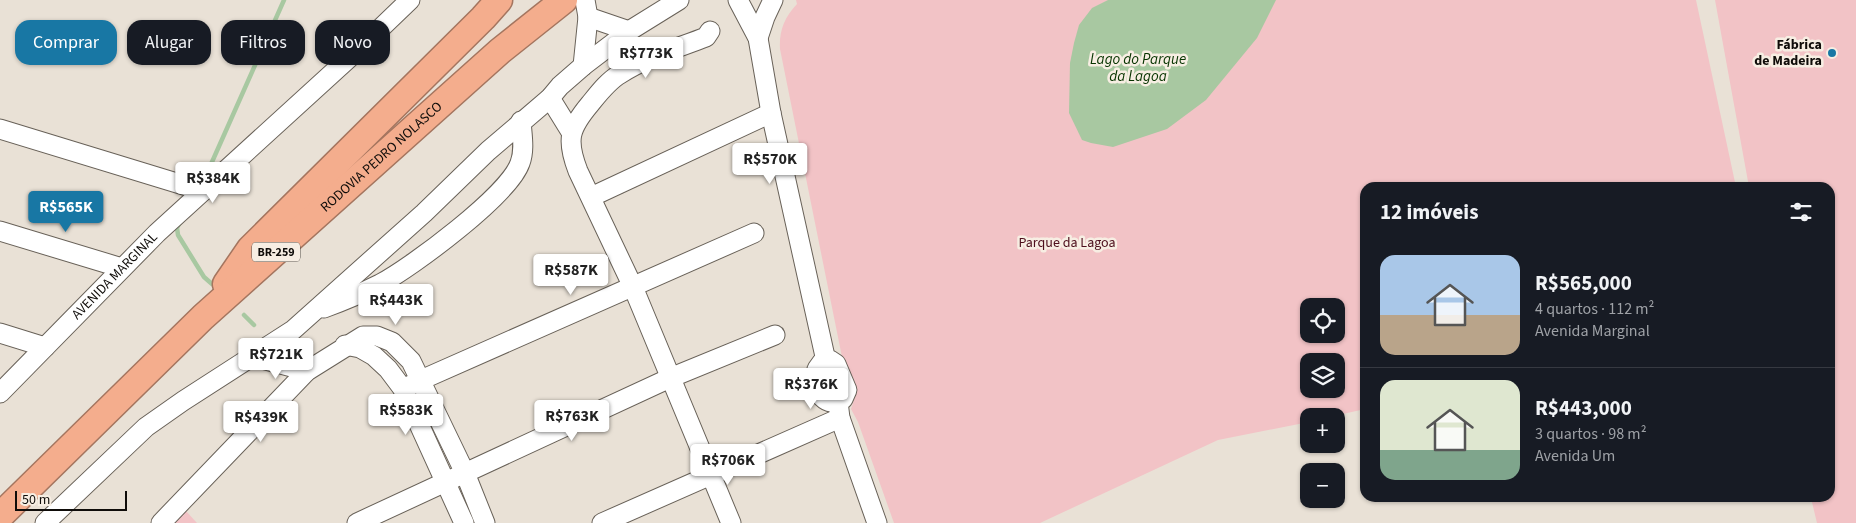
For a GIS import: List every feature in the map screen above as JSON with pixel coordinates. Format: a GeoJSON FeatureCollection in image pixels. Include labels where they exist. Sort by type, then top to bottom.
{"type":"FeatureCollection","features":[{"type":"Feature","properties":{"kind":"highway","name":"RODOVIA PEDRO NOLASCO"},"geometry":{"type":"LineString","coordinates":[[203,318],[250,249],[499,0]]}},
{"type":"Feature","properties":{"kind":"highway","name":"RODOVIA PEDRO NOLASCO"},"geometry":{"type":"LineString","coordinates":[[0,516],[203,318],[500,51],[564,0]]}},
{"type":"Feature","properties":{"kind":"street","name":"AVENIDA MARGINAL"},"geometry":{"type":"LineString","coordinates":[[0,392],[157,233],[410,0]]}},
{"type":"Feature","properties":{"kind":"street"},"geometry":{"type":"LineString","coordinates":[[602,523],[711,475],[839,410],[846,395],[847,390],[836,364],[826,361],[771,113],[758,38],[738,0]]}},
{"type":"Feature","properties":{"kind":"street"},"geometry":{"type":"LineString","coordinates":[[758,38],[772,0]]}},
{"type":"Feature","properties":{"kind":"street"},"geometry":{"type":"LineString","coordinates":[[45,523],[146,427],[293,330],[424,213],[521,121],[550,98],[560,86],[583,66],[666,3]]}},
{"type":"Feature","properties":{"kind":"street"},"geometry":{"type":"LineString","coordinates":[[583,66],[586,8],[629,31]]}},
{"type":"Feature","properties":{"kind":"street"},"geometry":{"type":"LineString","coordinates":[[710,31],[706,37],[619,74],[604,87],[584,111],[571,132],[570,142],[572,156],[633,287],[731,523]]}},
{"type":"Feature","properties":{"kind":"street"},"geometry":{"type":"LineString","coordinates":[[550,98],[571,132]]}},
{"type":"Feature","properties":{"kind":"street"},"geometry":{"type":"LineString","coordinates":[[591,197],[771,113]]}},
{"type":"Feature","properties":{"kind":"street"},"geometry":{"type":"LineString","coordinates":[[315,311],[351,298],[381,283],[414,263],[477,213],[509,181],[520,163],[523,149],[521,121]]}},
{"type":"Feature","properties":{"kind":"street"},"geometry":{"type":"LineString","coordinates":[[0,129],[203,191]]}},
{"type":"Feature","properties":{"kind":"street"},"geometry":{"type":"LineString","coordinates":[[0,231],[122,268]]}},
{"type":"Feature","properties":{"kind":"street"},"geometry":{"type":"LineString","coordinates":[[403,389],[754,233]]}},
{"type":"Feature","properties":{"kind":"street"},"geometry":{"type":"LineString","coordinates":[[0,333],[45,347]]}},
{"type":"Feature","properties":{"kind":"street"},"geometry":{"type":"LineString","coordinates":[[357,523],[670,378],[775,335]]}},
{"type":"Feature","properties":{"kind":"street"},"geometry":{"type":"LineString","coordinates":[[161,523],[307,370],[362,336],[377,336],[392,342],[411,361],[465,473],[485,523]]}},
{"type":"Feature","properties":{"kind":"street"},"geometry":{"type":"LineString","coordinates":[[345,345],[360,348],[374,356],[388,368],[403,389],[464,523]]}},
{"type":"Feature","properties":{"kind":"street"},"geometry":{"type":"LineString","coordinates":[[254,357],[307,370]]}},
{"type":"Feature","properties":{"kind":"street"},"geometry":{"type":"LineString","coordinates":[[839,410],[876,523]]}},
{"type":"Feature","properties":{"kind":"green space","name":"Parque da Lagoa"},"geometry":{"type":"Polygon","coordinates":[[[796,0],[1696,0],[1735,182],[1360,182],[1360,410],[1345,414],[1345,408],[1300,408],[1300,424],[1218,440],[1040,523],[894,523],[858,422],[851,409],[855,390],[853,378],[843,362],[780,49],[780,36],[783,25],[797,4],[796,0]]]}},
{"type":"Feature","properties":{"kind":"green space"},"geometry":{"type":"Polygon","coordinates":[[[1715,0],[1856,0],[1856,523],[1817,523],[1812,502],[1835,502],[1835,182],[1748,182],[1715,0]]]}},
{"type":"Feature","properties":{"kind":"green space"},"geometry":{"type":"Polygon","coordinates":[[[186,511],[197,523],[175,523],[186,511]]]}},
{"type":"Feature","properties":{"kind":"water","name":"Lago do Parque da Lagoa"},"geometry":{"type":"Polygon","coordinates":[[[1108,0],[1276,0],[1257,38],[1206,100],[1167,129],[1113,147],[1082,140],[1069,113],[1070,63],[1079,25],[1092,8],[1108,0]]]}},
{"type":"Feature","properties":{"kind":"waterway"},"geometry":{"type":"LineString","coordinates":[[204,180],[284,0]]}},
{"type":"Feature","properties":{"kind":"waterway"},"geometry":{"type":"LineString","coordinates":[[180,222],[177,228],[178,235],[204,277],[212,284]]}},
{"type":"Feature","properties":{"kind":"waterway"},"geometry":{"type":"LineString","coordinates":[[244,315],[254,325]]}},
{"type":"Feature","properties":{"kind":"place","name":"Fábrica de Madeira"},"geometry":{"type":"Point","coordinates":[1832,53]}}]}
